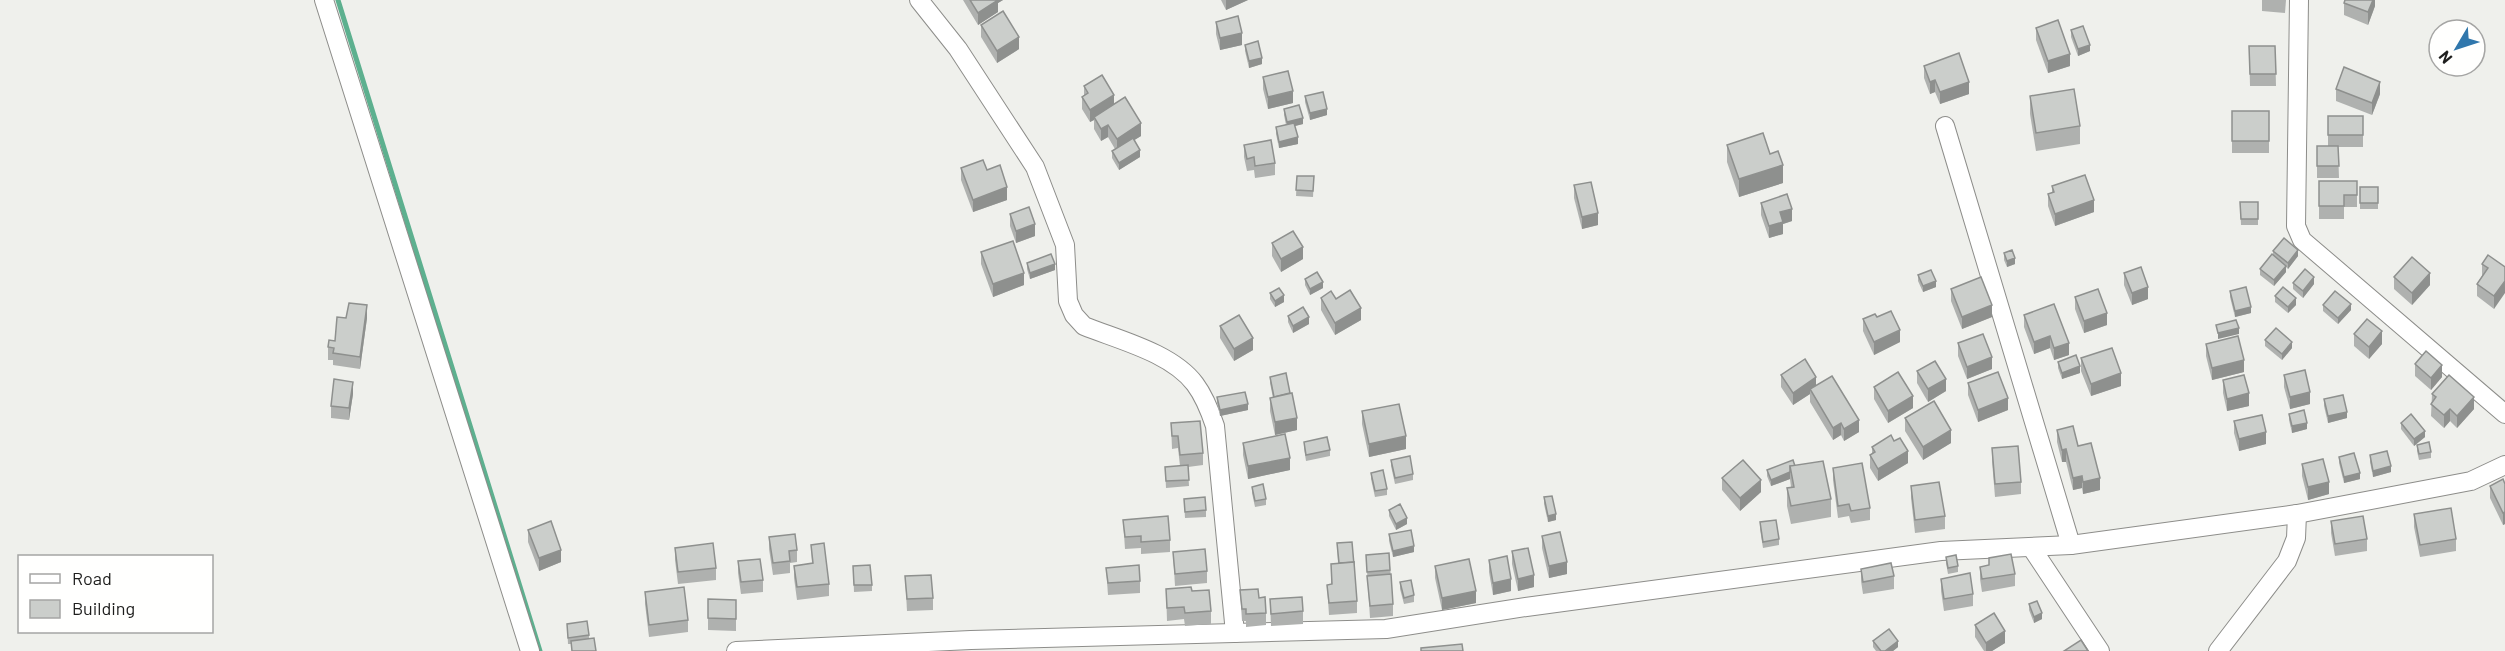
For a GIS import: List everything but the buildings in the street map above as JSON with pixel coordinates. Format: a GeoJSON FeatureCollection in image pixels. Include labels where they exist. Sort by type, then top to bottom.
{"type":"FeatureCollection","features":[{"type":"Feature","properties":{"kind":"street"},"geometry":{"type":"LineString","coordinates":[[324,0],[530,651]]}},
{"type":"Feature","properties":{"kind":"street"},"geometry":{"type":"LineString","coordinates":[[919,0],[958,49],[1035,167],[1065,245],[1068,300],[1074,315],[1084,326],[1172,362],[1194,383],[1206,403],[1215,426],[1235,633]]}},
{"type":"Feature","properties":{"kind":"street"},"geometry":{"type":"LineString","coordinates":[[2299,0],[2296,226],[2302,240],[2505,414]]}},
{"type":"Feature","properties":{"kind":"street"},"geometry":{"type":"LineString","coordinates":[[1945,126],[2071,545]]}},
{"type":"Feature","properties":{"kind":"street"},"geometry":{"type":"LineString","coordinates":[[736,651],[971,640],[1386,629],[1526,607],[1941,551],[2071,545],[2297,514],[2471,481],[2505,465]]}},
{"type":"Feature","properties":{"kind":"street"},"geometry":{"type":"LineString","coordinates":[[2218,651],[2287,561],[2296,538],[2297,514]]}},
{"type":"Feature","properties":{"kind":"street"},"geometry":{"type":"LineString","coordinates":[[2031,547],[2100,651]]}},
{"type":"Feature","properties":{"kind":"waterway"},"geometry":{"type":"LineString","coordinates":[[338,0],[540,651]]}}]}
